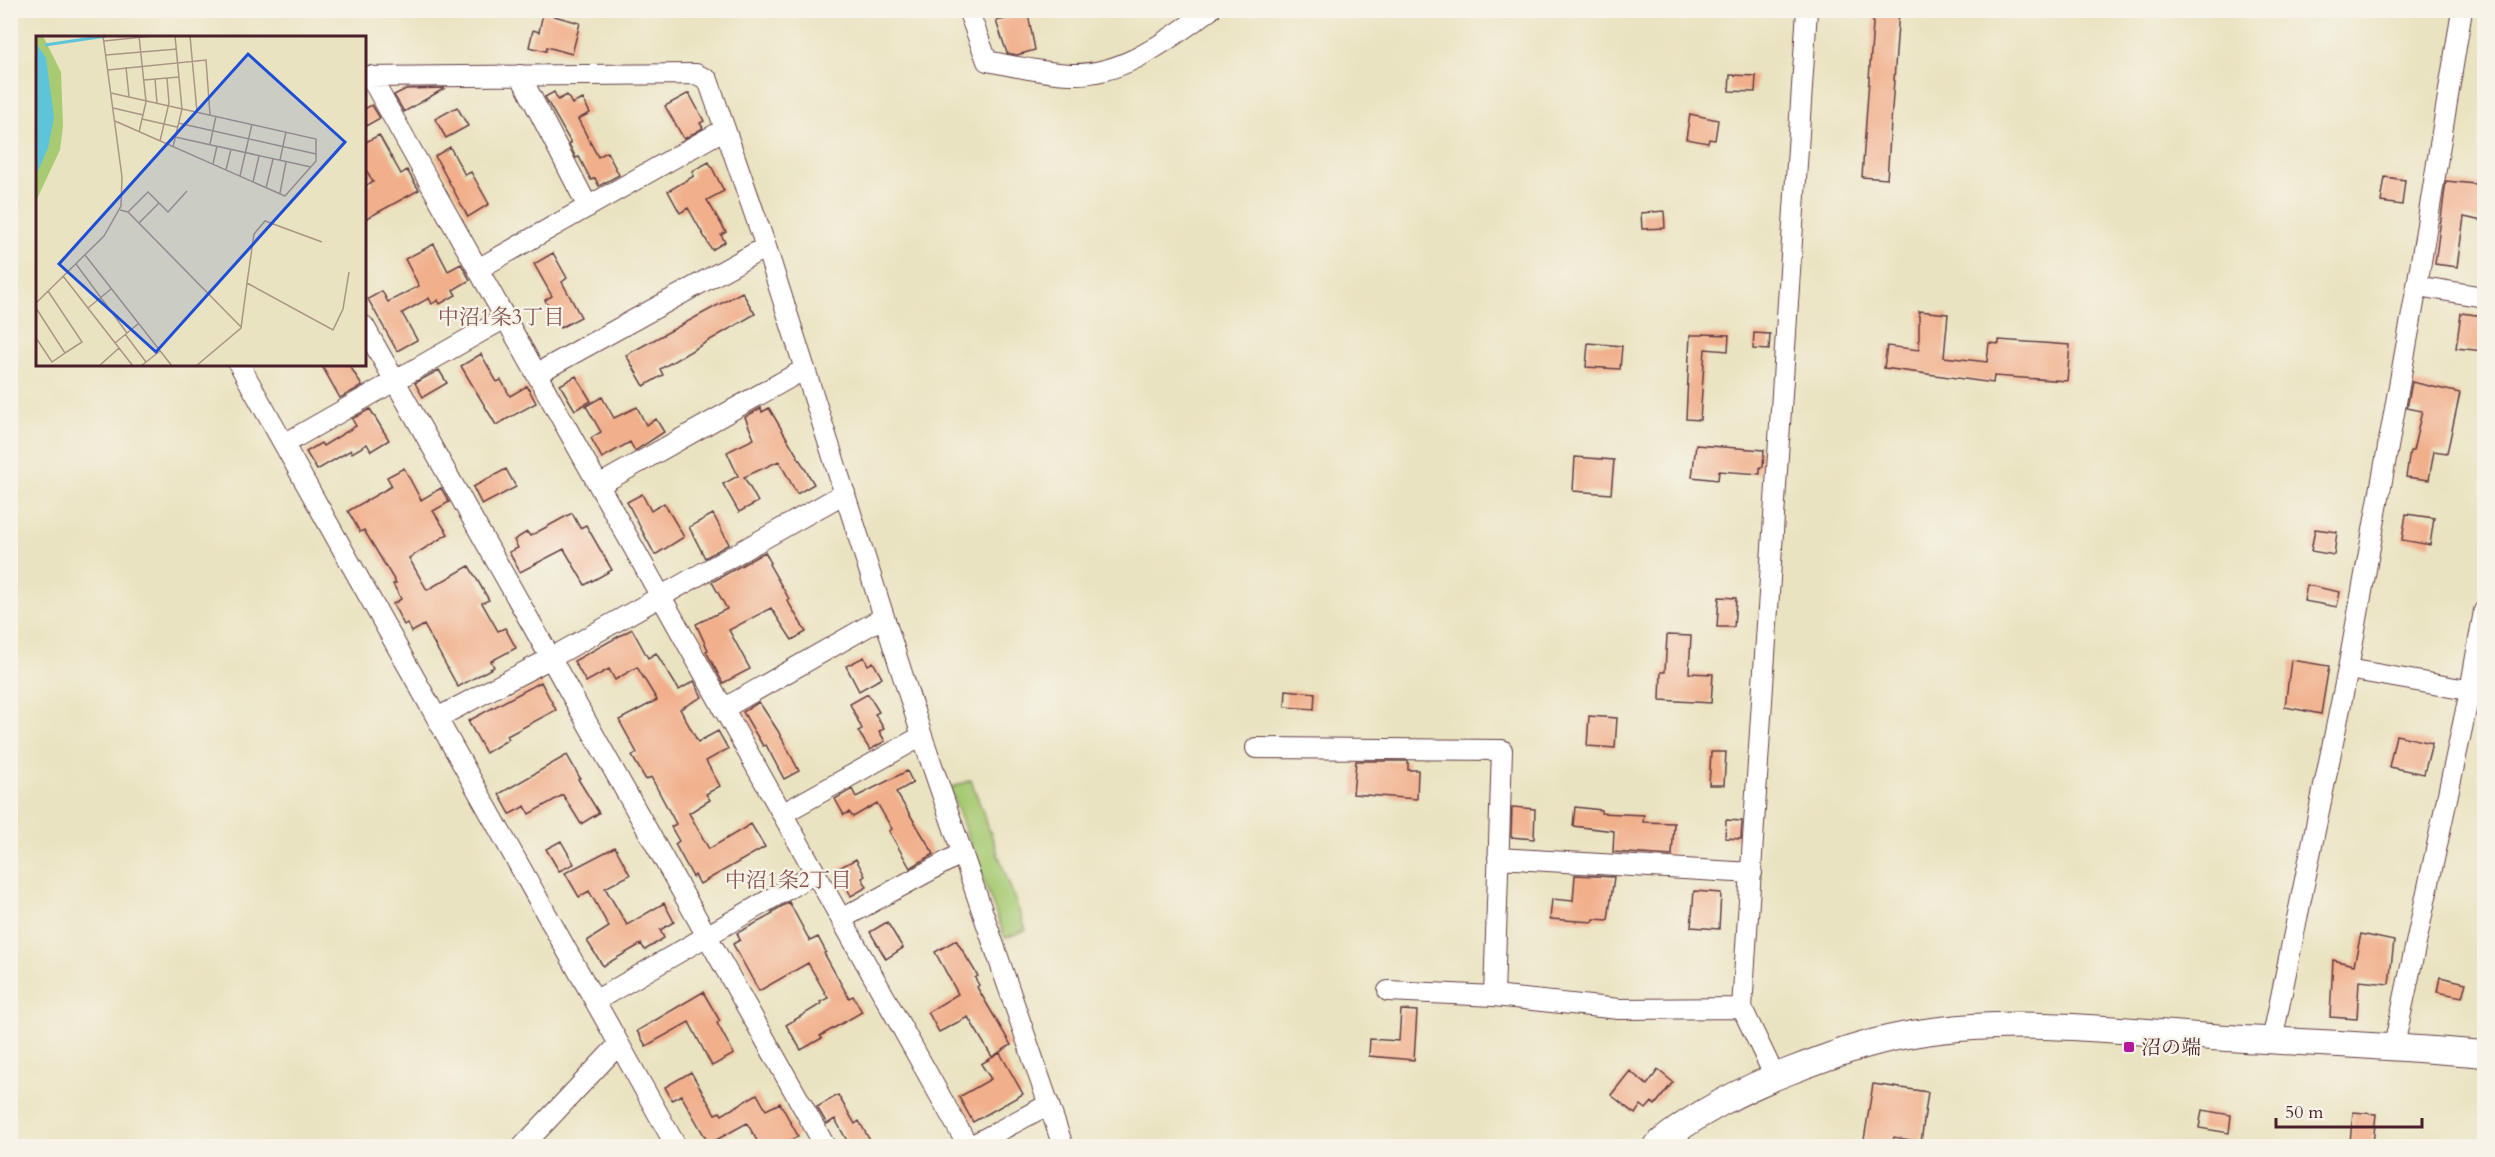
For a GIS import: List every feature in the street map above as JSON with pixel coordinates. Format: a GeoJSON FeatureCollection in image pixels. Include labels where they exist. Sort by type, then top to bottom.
{"type":"FeatureCollection","features":[{"type":"Feature","properties":{"kind":"street"},"geometry":{"type":"LineString","coordinates":[[968,10],[987,62],[1070,74],[1106,70],[1144,56],[1210,10]]}},
{"type":"Feature","properties":{"kind":"street"},"geometry":{"type":"LineString","coordinates":[[1775,1077],[1742,1008],[1807,10]]}},
{"type":"Feature","properties":{"kind":"street"},"geometry":{"type":"LineString","coordinates":[[2272,1041],[2348,669],[2417,286],[2462,10]]}},
{"type":"Feature","properties":{"kind":"street"},"geometry":{"type":"LineString","coordinates":[[1049,1104],[970,1146],[367,76],[696,74],[708,80],[766,247],[922,736],[1049,1104],[1063,1146]]}},
{"type":"Feature","properties":{"kind":"street"},"geometry":{"type":"LineString","coordinates":[[520,75],[588,207]]}},
{"type":"Feature","properties":{"kind":"street"},"geometry":{"type":"LineString","coordinates":[[478,270],[725,129]]}},
{"type":"Feature","properties":{"kind":"street"},"geometry":{"type":"LineString","coordinates":[[536,374],[766,247]]}},
{"type":"Feature","properties":{"kind":"street"},"geometry":{"type":"LineString","coordinates":[[2417,286],[2484,297]]}},
{"type":"Feature","properties":{"kind":"street"},"geometry":{"type":"LineString","coordinates":[[284,444],[505,318]]}},
{"type":"Feature","properties":{"kind":"street"},"geometry":{"type":"LineString","coordinates":[[366,330],[825,1146]]}},
{"type":"Feature","properties":{"kind":"street"},"geometry":{"type":"LineString","coordinates":[[240,366],[676,1146]]}},
{"type":"Feature","properties":{"kind":"street"},"geometry":{"type":"LineString","coordinates":[[599,485],[805,369]]}},
{"type":"Feature","properties":{"kind":"street"},"geometry":{"type":"LineString","coordinates":[[437,718],[551,658],[844,493]]}},
{"type":"Feature","properties":{"kind":"street"},"geometry":{"type":"LineString","coordinates":[[2394,1046],[2477,692],[2484,611]]}},
{"type":"Feature","properties":{"kind":"street"},"geometry":{"type":"LineString","coordinates":[[723,709],[884,617]]}},
{"type":"Feature","properties":{"kind":"street"},"geometry":{"type":"LineString","coordinates":[[2348,669],[2477,692]]}},
{"type":"Feature","properties":{"kind":"street"},"geometry":{"type":"LineString","coordinates":[[782,814],[922,736]]}},
{"type":"Feature","properties":{"kind":"street"},"geometry":{"type":"LineString","coordinates":[[1256,748],[1502,750],[1494,996]]}},
{"type":"Feature","properties":{"kind":"street"},"geometry":{"type":"LineString","coordinates":[[841,919],[962,853]]}},
{"type":"Feature","properties":{"kind":"street"},"geometry":{"type":"LineString","coordinates":[[1498,858],[1752,873]]}},
{"type":"Feature","properties":{"kind":"street"},"geometry":{"type":"LineString","coordinates":[[595,1001],[815,873]]}},
{"type":"Feature","properties":{"kind":"street"},"geometry":{"type":"LineString","coordinates":[[1388,990],[1494,996],[1619,1009],[1742,1008]]}},
{"type":"Feature","properties":{"kind":"street"},"geometry":{"type":"LineString","coordinates":[[1656,1146],[1671,1134],[1735,1096],[1775,1077],[1827,1057],[1902,1036],[1973,1028],[2043,1026],[2272,1041],[2394,1046],[2484,1054]]}},
{"type":"Feature","properties":{"kind":"street"},"geometry":{"type":"LineString","coordinates":[[523,1146],[619,1044]]}},
{"type":"Feature","properties":{"kind":"green space"},"geometry":{"type":"Polygon","coordinates":[[[971,780],[1026,930],[1005,938],[950,788],[971,780]]]}},
{"type":"Feature","properties":{"kind":"building"},"geometry":{"type":"Polygon","coordinates":[[[1874,10],[1899,10],[1887,179],[1862,177],[1874,10]]]}},
{"type":"Feature","properties":{"kind":"building"},"geometry":{"type":"Polygon","coordinates":[[[543,13],[580,23],[572,54],[547,47],[546,51],[529,47],[533,30],[539,32],[543,13]]]}},
{"type":"Feature","properties":{"kind":"building"},"geometry":{"type":"Polygon","coordinates":[[[1028,14],[1035,50],[1017,55],[1007,53],[996,21],[1028,14]]]}},
{"type":"Feature","properties":{"kind":"building"},"geometry":{"type":"Polygon","coordinates":[[[1730,75],[1756,76],[1755,92],[1729,91],[1730,75]]]}},
{"type":"Feature","properties":{"kind":"building"},"geometry":{"type":"Polygon","coordinates":[[[445,88],[404,112],[394,95],[406,89],[445,88]]]}},
{"type":"Feature","properties":{"kind":"building"},"geometry":{"type":"Polygon","coordinates":[[[554,92],[558,100],[567,95],[572,104],[583,99],[590,113],[578,119],[598,157],[607,152],[619,175],[599,186],[595,178],[591,180],[579,157],[576,158],[569,144],[571,143],[545,97],[554,92]]]}},
{"type":"Feature","properties":{"kind":"building"},"geometry":{"type":"Polygon","coordinates":[[[689,93],[704,121],[700,123],[703,128],[684,139],[665,106],[689,93]]]}},
{"type":"Feature","properties":{"kind":"building"},"geometry":{"type":"Polygon","coordinates":[[[372,105],[380,118],[366,126],[366,108],[372,105]]]}},
{"type":"Feature","properties":{"kind":"building"},"geometry":{"type":"Polygon","coordinates":[[[457,107],[468,126],[446,138],[435,119],[457,107]]]}},
{"type":"Feature","properties":{"kind":"building"},"geometry":{"type":"Polygon","coordinates":[[[1690,114],[1718,120],[1715,140],[1709,139],[1708,143],[1686,139],[1690,114]]]}},
{"type":"Feature","properties":{"kind":"building"},"geometry":{"type":"Polygon","coordinates":[[[379,135],[401,174],[407,170],[419,190],[366,219],[366,185],[373,182],[366,170],[366,142],[379,135]]]}},
{"type":"Feature","properties":{"kind":"building"},"geometry":{"type":"Polygon","coordinates":[[[450,147],[465,175],[471,172],[489,204],[468,217],[435,156],[450,147]]]}},
{"type":"Feature","properties":{"kind":"building"},"geometry":{"type":"Polygon","coordinates":[[[709,162],[724,191],[707,200],[726,232],[721,235],[725,242],[712,250],[688,208],[680,213],[668,191],[694,176],[692,171],[709,162]]]}},
{"type":"Feature","properties":{"kind":"building"},"geometry":{"type":"Polygon","coordinates":[[[2385,177],[2405,180],[2402,205],[2381,202],[2385,177]]]}},
{"type":"Feature","properties":{"kind":"building"},"geometry":{"type":"Polygon","coordinates":[[[2446,181],[2484,185],[2482,221],[2464,217],[2457,267],[2435,264],[2446,181]]]}},
{"type":"Feature","properties":{"kind":"building"},"geometry":{"type":"Polygon","coordinates":[[[1664,211],[1665,228],[1642,229],[1641,213],[1664,211]]]}},
{"type":"Feature","properties":{"kind":"building"},"geometry":{"type":"Polygon","coordinates":[[[434,244],[448,271],[461,264],[470,280],[453,290],[456,295],[440,304],[438,300],[432,304],[429,298],[402,313],[417,340],[397,351],[368,299],[382,291],[388,302],[419,286],[405,259],[434,244]]]}},
{"type":"Feature","properties":{"kind":"building"},"geometry":{"type":"Polygon","coordinates":[[[553,253],[567,278],[562,282],[581,317],[560,328],[545,300],[552,296],[534,264],[553,253]]]}},
{"type":"Feature","properties":{"kind":"building"},"geometry":{"type":"Polygon","coordinates":[[[742,292],[755,314],[660,369],[663,375],[644,386],[626,355],[742,292]]]}},
{"type":"Feature","properties":{"kind":"building"},"geometry":{"type":"Polygon","coordinates":[[[1919,311],[1948,314],[1944,357],[1987,362],[1989,343],[1999,344],[1999,340],[2070,345],[2067,381],[1994,376],[1993,383],[1884,368],[1887,346],[1919,350],[1919,311]]]}},
{"type":"Feature","properties":{"kind":"building"},"geometry":{"type":"Polygon","coordinates":[[[2461,313],[2484,316],[2484,351],[2456,348],[2461,313]]]}},
{"type":"Feature","properties":{"kind":"building"},"geometry":{"type":"Polygon","coordinates":[[[1754,333],[1770,334],[1769,350],[1753,349],[1754,333]]]}},
{"type":"Feature","properties":{"kind":"building"},"geometry":{"type":"Polygon","coordinates":[[[1690,335],[1729,335],[1728,351],[1705,349],[1700,420],[1686,419],[1690,335]]]}},
{"type":"Feature","properties":{"kind":"building"},"geometry":{"type":"Polygon","coordinates":[[[1588,343],[1622,346],[1620,369],[1586,367],[1588,343]]]}},
{"type":"Feature","properties":{"kind":"building"},"geometry":{"type":"Polygon","coordinates":[[[481,354],[497,382],[501,380],[510,396],[527,386],[536,403],[496,425],[461,366],[481,354]]]}},
{"type":"Feature","properties":{"kind":"building"},"geometry":{"type":"Polygon","coordinates":[[[322,366],[350,366],[362,386],[340,398],[322,366]]]}},
{"type":"Feature","properties":{"kind":"building"},"geometry":{"type":"Polygon","coordinates":[[[439,370],[447,383],[423,397],[415,383],[439,370]]]}},
{"type":"Feature","properties":{"kind":"building"},"geometry":{"type":"Polygon","coordinates":[[[576,376],[591,401],[575,410],[560,385],[576,376]]]}},
{"type":"Feature","properties":{"kind":"building"},"geometry":{"type":"Polygon","coordinates":[[[2412,382],[2460,393],[2447,453],[2434,451],[2429,480],[2406,477],[2410,451],[2413,451],[2422,411],[2407,408],[2412,382]]]}},
{"type":"Feature","properties":{"kind":"building"},"geometry":{"type":"Polygon","coordinates":[[[602,397],[614,418],[637,407],[646,425],[656,419],[664,432],[635,451],[630,442],[602,458],[591,438],[601,432],[586,406],[602,397]]]}},
{"type":"Feature","properties":{"kind":"building"},"geometry":{"type":"Polygon","coordinates":[[[761,408],[762,412],[769,408],[814,484],[797,494],[779,461],[744,477],[758,502],[739,512],[723,484],[738,476],[727,452],[754,439],[745,417],[761,408]]]}},
{"type":"Feature","properties":{"kind":"building"},"geometry":{"type":"Polygon","coordinates":[[[370,409],[389,440],[371,451],[367,444],[352,453],[351,450],[317,470],[306,452],[321,443],[323,446],[356,426],[352,419],[370,409]]]}},
{"type":"Feature","properties":{"kind":"building"},"geometry":{"type":"Polygon","coordinates":[[[1696,445],[1764,450],[1763,467],[1760,467],[1760,474],[1719,471],[1718,480],[1692,477],[1696,445]]]}},
{"type":"Feature","properties":{"kind":"building"},"geometry":{"type":"Polygon","coordinates":[[[1575,457],[1614,460],[1611,494],[1573,491],[1575,457]]]}},
{"type":"Feature","properties":{"kind":"building"},"geometry":{"type":"Polygon","coordinates":[[[404,468],[421,500],[441,488],[449,502],[433,511],[448,534],[409,558],[427,590],[469,566],[489,600],[482,603],[498,631],[505,628],[516,648],[491,661],[494,667],[458,687],[424,625],[412,632],[407,623],[404,625],[393,604],[401,599],[393,584],[396,583],[364,530],[360,532],[348,511],[392,486],[387,477],[404,468]]]}},
{"type":"Feature","properties":{"kind":"building"},"geometry":{"type":"Polygon","coordinates":[[[506,469],[516,487],[482,505],[473,487],[506,469]]]}},
{"type":"Feature","properties":{"kind":"building"},"geometry":{"type":"Polygon","coordinates":[[[642,494],[651,511],[664,503],[684,537],[655,555],[627,502],[642,494]]]}},
{"type":"Feature","properties":{"kind":"building"},"geometry":{"type":"Polygon","coordinates":[[[572,513],[580,528],[586,525],[612,570],[585,585],[564,549],[520,572],[509,552],[518,548],[514,540],[527,532],[530,536],[572,513]]]}},
{"type":"Feature","properties":{"kind":"building"},"geometry":{"type":"Polygon","coordinates":[[[713,514],[729,544],[705,558],[689,527],[713,514]]]}},
{"type":"Feature","properties":{"kind":"building"},"geometry":{"type":"Polygon","coordinates":[[[2406,514],[2434,518],[2430,545],[2402,540],[2406,514]]]}},
{"type":"Feature","properties":{"kind":"building"},"geometry":{"type":"Polygon","coordinates":[[[2315,529],[2337,532],[2334,555],[2311,551],[2315,529]]]}},
{"type":"Feature","properties":{"kind":"building"},"geometry":{"type":"Polygon","coordinates":[[[765,552],[771,563],[769,564],[789,599],[787,600],[806,632],[792,640],[771,608],[729,630],[750,669],[723,683],[706,651],[708,650],[696,624],[727,609],[712,582],[765,552]]]}},
{"type":"Feature","properties":{"kind":"building"},"geometry":{"type":"Polygon","coordinates":[[[2307,585],[2340,592],[2337,607],[2304,601],[2307,585]]]}},
{"type":"Feature","properties":{"kind":"building"},"geometry":{"type":"Polygon","coordinates":[[[1719,597],[1736,598],[1734,627],[1717,627],[1719,597]]]}},
{"type":"Feature","properties":{"kind":"building"},"geometry":{"type":"Polygon","coordinates":[[[632,629],[648,658],[656,653],[679,690],[694,681],[702,697],[680,709],[698,742],[718,731],[728,749],[706,761],[720,786],[706,794],[710,800],[689,813],[709,849],[751,824],[765,847],[700,884],[695,875],[693,877],[675,844],[679,841],[671,827],[676,824],[651,777],[646,780],[632,756],[637,753],[619,720],[657,700],[637,667],[615,680],[609,669],[586,682],[574,661],[632,629]]]}},
{"type":"Feature","properties":{"kind":"building"},"geometry":{"type":"Polygon","coordinates":[[[1667,635],[1691,636],[1689,673],[1713,674],[1711,703],[1660,700],[1661,672],[1665,672],[1667,635]]]}},
{"type":"Feature","properties":{"kind":"building"},"geometry":{"type":"Polygon","coordinates":[[[864,657],[868,665],[873,662],[882,678],[859,691],[846,666],[864,657]]]}},
{"type":"Feature","properties":{"kind":"building"},"geometry":{"type":"Polygon","coordinates":[[[2291,660],[2329,666],[2321,714],[2285,707],[2291,660]]]}},
{"type":"Feature","properties":{"kind":"building"},"geometry":{"type":"Polygon","coordinates":[[[541,682],[556,710],[507,736],[509,739],[486,753],[468,721],[541,682]]]}},
{"type":"Feature","properties":{"kind":"building"},"geometry":{"type":"Polygon","coordinates":[[[1286,690],[1315,693],[1314,709],[1285,707],[1286,690]]]}},
{"type":"Feature","properties":{"kind":"building"},"geometry":{"type":"Polygon","coordinates":[[[868,694],[879,712],[875,714],[884,729],[879,731],[885,741],[870,750],[858,731],[862,729],[850,704],[868,694]]]}},
{"type":"Feature","properties":{"kind":"building"},"geometry":{"type":"Polygon","coordinates":[[[759,702],[778,731],[799,771],[784,779],[766,745],[763,746],[743,712],[759,702]]]}},
{"type":"Feature","properties":{"kind":"building"},"geometry":{"type":"Polygon","coordinates":[[[1589,716],[1617,718],[1615,748],[1587,746],[1589,716]]]}},
{"type":"Feature","properties":{"kind":"building"},"geometry":{"type":"Polygon","coordinates":[[[2396,735],[2432,743],[2424,774],[2389,767],[2396,735]]]}},
{"type":"Feature","properties":{"kind":"building"},"geometry":{"type":"Polygon","coordinates":[[[1711,752],[1726,752],[1724,785],[1709,785],[1711,752]]]}},
{"type":"Feature","properties":{"kind":"building"},"geometry":{"type":"Polygon","coordinates":[[[567,755],[580,778],[578,779],[599,813],[581,824],[563,795],[529,814],[525,806],[510,814],[499,794],[567,755]]]}},
{"type":"Feature","properties":{"kind":"building"},"geometry":{"type":"Polygon","coordinates":[[[1356,761],[1408,761],[1408,770],[1418,770],[1417,799],[1353,794],[1356,761]]]}},
{"type":"Feature","properties":{"kind":"building"},"geometry":{"type":"Polygon","coordinates":[[[907,771],[913,783],[896,792],[934,854],[910,868],[889,831],[892,829],[877,803],[853,817],[849,812],[844,815],[835,799],[852,789],[856,797],[907,771]]]}},
{"type":"Feature","properties":{"kind":"building"},"geometry":{"type":"Polygon","coordinates":[[[1512,807],[1535,809],[1534,839],[1511,837],[1512,807]]]}},
{"type":"Feature","properties":{"kind":"building"},"geometry":{"type":"Polygon","coordinates":[[[1575,807],[1601,810],[1601,813],[1644,815],[1643,822],[1674,823],[1672,856],[1613,852],[1614,831],[1573,826],[1575,807]]]}},
{"type":"Feature","properties":{"kind":"building"},"geometry":{"type":"Polygon","coordinates":[[[1726,820],[1742,821],[1741,839],[1725,838],[1726,820]]]}},
{"type":"Feature","properties":{"kind":"building"},"geometry":{"type":"Polygon","coordinates":[[[561,841],[574,864],[559,871],[546,849],[561,841]]]}},
{"type":"Feature","properties":{"kind":"building"},"geometry":{"type":"Polygon","coordinates":[[[615,847],[630,875],[605,888],[627,925],[664,903],[674,922],[660,930],[664,938],[645,950],[641,944],[603,966],[587,941],[609,927],[589,891],[579,897],[565,873],[615,847]]]}},
{"type":"Feature","properties":{"kind":"building"},"geometry":{"type":"Polygon","coordinates":[[[856,859],[865,876],[862,878],[867,887],[851,896],[837,869],[856,859]]]}},
{"type":"Feature","properties":{"kind":"building"},"geometry":{"type":"Polygon","coordinates":[[[1575,875],[1614,877],[1608,920],[1594,919],[1593,922],[1550,919],[1552,899],[1573,901],[1575,875]]]}},
{"type":"Feature","properties":{"kind":"building"},"geometry":{"type":"Polygon","coordinates":[[[1694,891],[1721,893],[1719,929],[1691,927],[1694,891]]]}},
{"type":"Feature","properties":{"kind":"building"},"geometry":{"type":"Polygon","coordinates":[[[789,902],[810,941],[818,937],[826,952],[824,953],[849,998],[853,996],[862,1012],[820,1036],[822,1038],[801,1050],[786,1025],[828,998],[808,963],[759,991],[733,944],[740,940],[737,933],[773,914],[772,912],[789,902]]]}},
{"type":"Feature","properties":{"kind":"building"},"geometry":{"type":"Polygon","coordinates":[[[887,922],[903,948],[886,959],[870,932],[887,922]]]}},
{"type":"Feature","properties":{"kind":"building"},"geometry":{"type":"Polygon","coordinates":[[[2361,934],[2394,941],[2389,984],[2359,981],[2357,1019],[2330,1017],[2333,960],[2354,965],[2361,934]]]}},
{"type":"Feature","properties":{"kind":"building"},"geometry":{"type":"Polygon","coordinates":[[[956,940],[978,976],[975,978],[979,985],[977,987],[1011,1045],[992,1057],[968,1017],[939,1032],[928,1012],[958,994],[935,952],[956,940]]]}},
{"type":"Feature","properties":{"kind":"building"},"geometry":{"type":"Polygon","coordinates":[[[2440,977],[2466,983],[2462,997],[2437,992],[2440,977]]]}},
{"type":"Feature","properties":{"kind":"building"},"geometry":{"type":"Polygon","coordinates":[[[703,992],[720,1021],[717,1023],[734,1054],[712,1066],[689,1022],[646,1046],[637,1031],[703,992]]]}},
{"type":"Feature","properties":{"kind":"building"},"geometry":{"type":"Polygon","coordinates":[[[1401,1010],[1417,1011],[1414,1060],[1369,1056],[1370,1039],[1399,1041],[1401,1010]]]}},
{"type":"Feature","properties":{"kind":"building"},"geometry":{"type":"Polygon","coordinates":[[[1000,1053],[1023,1094],[973,1122],[959,1097],[991,1079],[981,1064],[1000,1053]]]}},
{"type":"Feature","properties":{"kind":"building"},"geometry":{"type":"Polygon","coordinates":[[[1658,1070],[1673,1082],[1655,1105],[1652,1102],[1646,1109],[1641,1105],[1635,1114],[1611,1095],[1630,1071],[1647,1085],[1658,1070]]]}},
{"type":"Feature","properties":{"kind":"building"},"geometry":{"type":"Polygon","coordinates":[[[691,1072],[715,1114],[720,1112],[722,1115],[757,1094],[766,1110],[780,1103],[798,1136],[788,1142],[791,1146],[760,1146],[747,1123],[709,1144],[681,1095],[672,1100],[665,1087],[691,1072]]]}},
{"type":"Feature","properties":{"kind":"building"},"geometry":{"type":"Polygon","coordinates":[[[1873,1084],[1928,1092],[1921,1142],[1894,1137],[1892,1146],[1863,1146],[1873,1084]]]}},
{"type":"Feature","properties":{"kind":"building"},"geometry":{"type":"Polygon","coordinates":[[[838,1095],[855,1124],[859,1121],[873,1146],[850,1146],[835,1119],[827,1124],[817,1107],[838,1095]]]}},
{"type":"Feature","properties":{"kind":"building"},"geometry":{"type":"Polygon","coordinates":[[[2202,1110],[2231,1115],[2229,1133],[2199,1128],[2202,1110]]]}},
{"type":"Feature","properties":{"kind":"building"},"geometry":{"type":"Polygon","coordinates":[[[2353,1112],[2376,1114],[2373,1144],[2350,1142],[2353,1112]]]}},
{"type":"Feature","properties":{"kind":"place","name":"沼の端"},"geometry":{"type":"Point","coordinates":[2129,1047]}},
{"type":"Feature","properties":{"kind":"district","name":"中沼1条3丁目"},"geometry":{"type":"Point","coordinates":[501,317]}},
{"type":"Feature","properties":{"kind":"district","name":"中沼1条2丁目"},"geometry":{"type":"Point","coordinates":[788,880]}}]}
